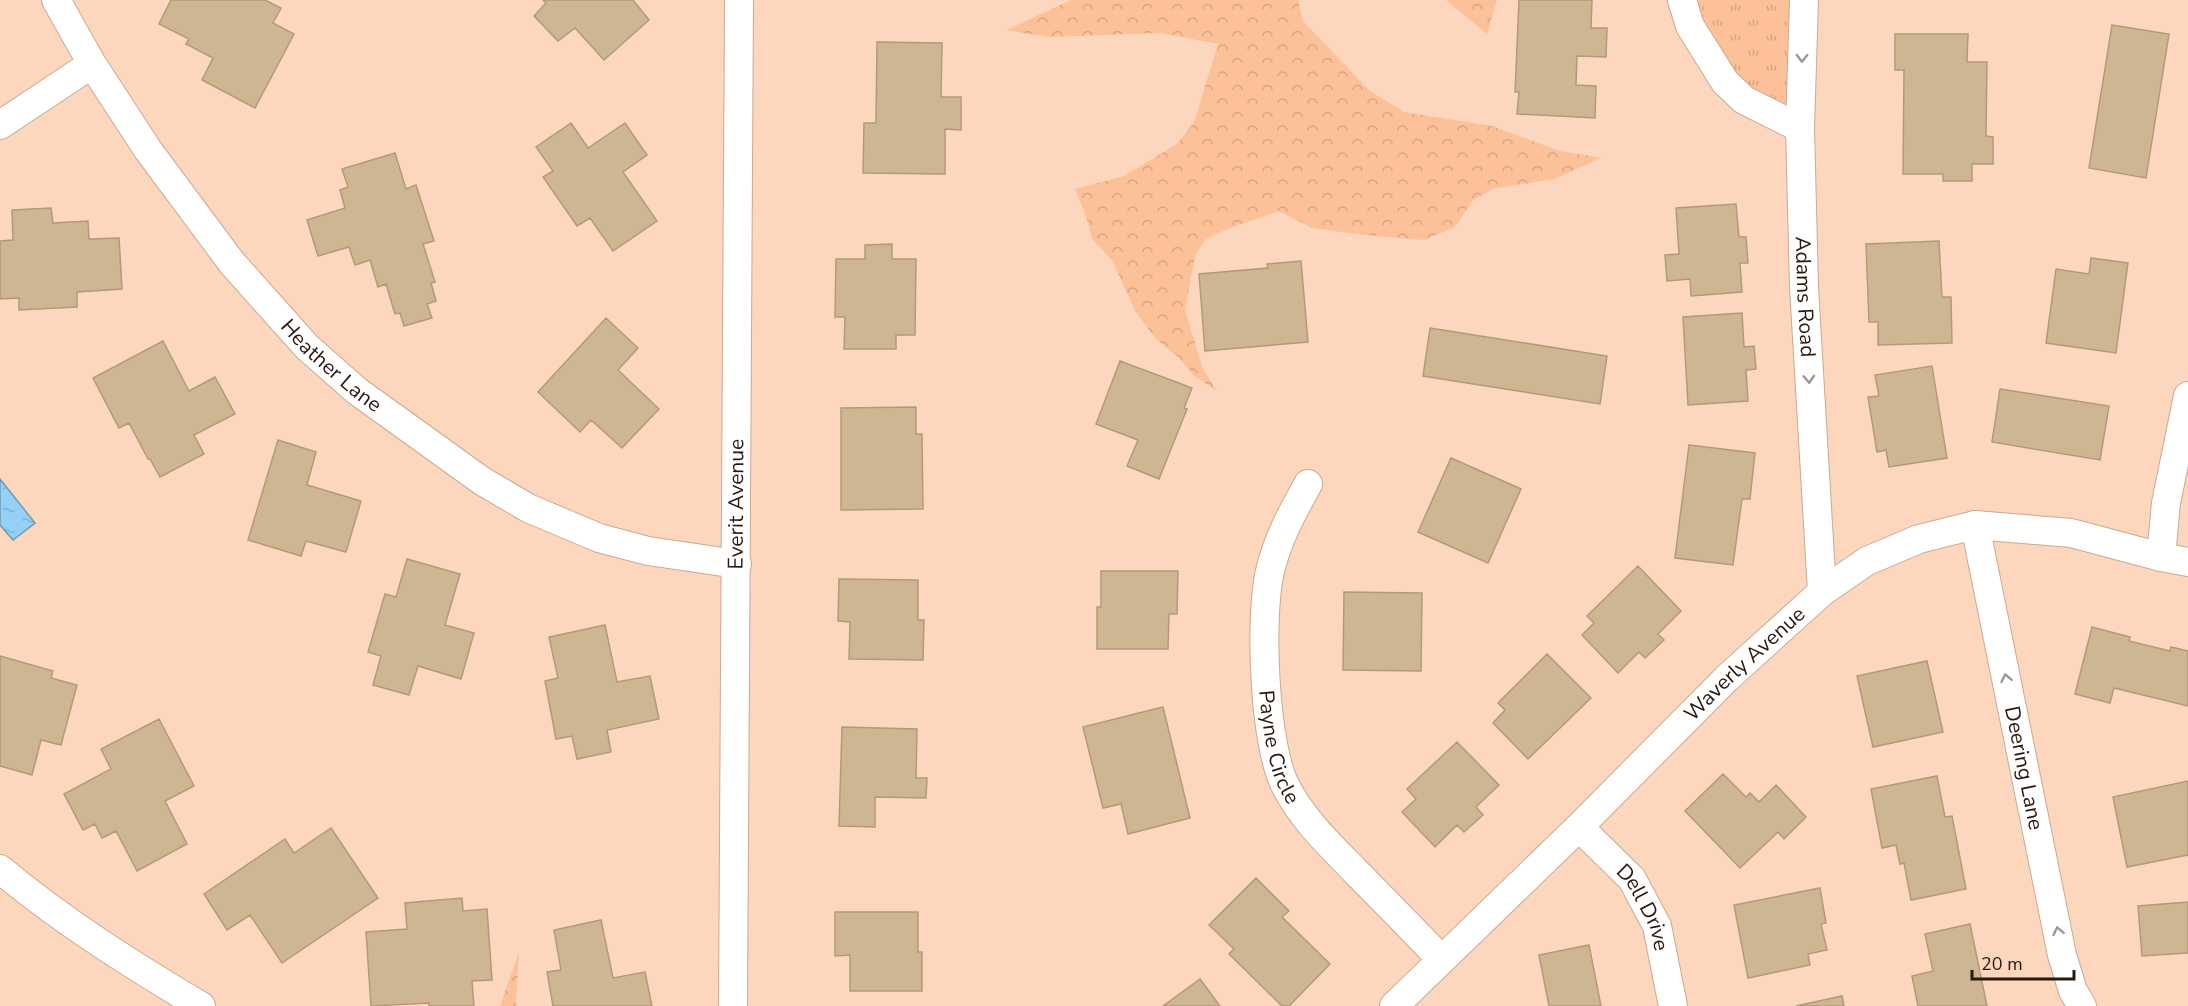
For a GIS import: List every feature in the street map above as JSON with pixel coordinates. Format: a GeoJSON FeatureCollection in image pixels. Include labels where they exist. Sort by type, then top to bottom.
{"type":"FeatureCollection","features":[{"type":"Feature","properties":{"kind":"street","name":"Heather Lane"},"geometry":{"type":"LineString","coordinates":[[56,0],[92,64],[148,150],[231,263],[307,346],[357,391],[482,481],[528,508],[599,538],[666,554],[737,564]]}},
{"type":"Feature","properties":{"kind":"street","name":"Everit Avenue"},"geometry":{"type":"LineString","coordinates":[[733,1006],[739,0]]}},
{"type":"Feature","properties":{"kind":"street"},"geometry":{"type":"LineString","coordinates":[[1682,0],[1690,26],[1725,82],[1744,100],[1800,128]]}},
{"type":"Feature","properties":{"kind":"street","name":"Adams Road"},"geometry":{"type":"LineString","coordinates":[[1804,0],[1800,128],[1804,287],[1822,592]]}},
{"type":"Feature","properties":{"kind":"street"},"geometry":{"type":"LineString","coordinates":[[0,125],[92,64]]}},
{"type":"Feature","properties":{"kind":"street"},"geometry":{"type":"LineString","coordinates":[[2161,557],[2166,503],[2188,396]]}},
{"type":"Feature","properties":{"kind":"street","name":"Payne Circle"},"geometry":{"type":"LineString","coordinates":[[1308,484],[1284,526],[1270,573],[1264,632],[1274,750],[1286,787],[1314,829],[1441,959]]}},
{"type":"Feature","properties":{"kind":"street","name":"Waverly Avenue"},"geometry":{"type":"LineString","coordinates":[[1394,1006],[1579,827],[1727,678],[1822,592],[1867,561],[1919,539],[1975,525],[2071,533],[2188,562]]}},
{"type":"Feature","properties":{"kind":"street","name":"Deering Lane"},"geometry":{"type":"LineString","coordinates":[[1975,525],[2062,955],[2073,991],[2082,1006]]}},
{"type":"Feature","properties":{"kind":"street","name":"Dell Drive"},"geometry":{"type":"LineString","coordinates":[[1579,827],[1632,879],[1657,926],[1673,1006]]}},
{"type":"Feature","properties":{"kind":"street"},"geometry":{"type":"LineString","coordinates":[[0,869],[19,885],[139,969],[201,1006]]}},
{"type":"Feature","properties":{"kind":"green space"},"geometry":{"type":"Polygon","coordinates":[[[1071,0],[1298,0],[1303,21],[1370,91],[1404,112],[1492,126],[1560,151],[1602,158],[1554,179],[1493,189],[1473,200],[1455,227],[1424,240],[1312,228],[1279,211],[1225,230],[1205,240],[1195,256],[1185,310],[1203,369],[1217,391],[1193,375],[1179,358],[1156,339],[1135,311],[1112,260],[1092,239],[1075,189],[1124,176],[1177,144],[1194,122],[1218,44],[1160,33],[1049,37],[1006,30],[1071,0]]]}},
{"type":"Feature","properties":{"kind":"green space"},"geometry":{"type":"Polygon","coordinates":[[[1446,0],[1497,0],[1487,34],[1446,0]]]}},
{"type":"Feature","properties":{"kind":"green space"},"geometry":{"type":"Polygon","coordinates":[[[1690,0],[1796,0],[1793,115],[1739,88],[1690,0]]]}},
{"type":"Feature","properties":{"kind":"green space"},"geometry":{"type":"Polygon","coordinates":[[[519,952],[516,1006],[500,1006],[519,952]]]}},
{"type":"Feature","properties":{"kind":"water"},"geometry":{"type":"Polygon","coordinates":[[[0,479],[35,523],[13,540],[0,525],[0,479]]]}},
{"type":"Feature","properties":{"kind":"building"},"geometry":{"type":"Polygon","coordinates":[[[171,0],[265,0],[281,8],[273,23],[294,34],[255,108],[202,80],[213,58],[186,44],[189,39],[159,24],[171,0]]]}},
{"type":"Feature","properties":{"kind":"building"},"geometry":{"type":"Polygon","coordinates":[[[543,0],[633,0],[649,20],[604,60],[575,28],[558,41],[534,16],[546,3],[543,0]]]}},
{"type":"Feature","properties":{"kind":"building"},"geometry":{"type":"Polygon","coordinates":[[[1519,0],[1592,0],[1591,28],[1607,28],[1606,57],[1577,56],[1576,85],[1596,86],[1595,118],[1517,114],[1519,92],[1515,92],[1519,0]]]}},
{"type":"Feature","properties":{"kind":"building"},"geometry":{"type":"Polygon","coordinates":[[[2112,25],[2169,34],[2146,178],[2089,168],[2112,25]]]}},
{"type":"Feature","properties":{"kind":"building"},"geometry":{"type":"Polygon","coordinates":[[[1895,34],[1968,34],[1967,62],[1987,62],[1986,136],[1993,137],[1993,164],[1972,164],[1972,181],[1943,181],[1943,174],[1903,174],[1904,70],[1895,70],[1895,34]]]}},
{"type":"Feature","properties":{"kind":"building"},"geometry":{"type":"Polygon","coordinates":[[[877,42],[942,43],[941,97],[961,97],[961,130],[945,129],[945,174],[863,173],[864,123],[876,123],[877,42]]]}},
{"type":"Feature","properties":{"kind":"building"},"geometry":{"type":"Polygon","coordinates":[[[571,123],[588,148],[625,123],[647,155],[623,172],[657,221],[613,251],[590,218],[577,226],[543,177],[553,171],[536,147],[571,123]]]}},
{"type":"Feature","properties":{"kind":"building"},"geometry":{"type":"Polygon","coordinates":[[[395,153],[406,189],[416,185],[434,241],[423,244],[435,282],[431,283],[436,301],[427,304],[432,318],[404,326],[400,313],[395,314],[386,284],[378,287],[370,260],[355,265],[349,247],[318,256],[307,220],[345,208],[340,190],[348,187],[342,169],[395,153]]]}},
{"type":"Feature","properties":{"kind":"building"},"geometry":{"type":"Polygon","coordinates":[[[1736,204],[1739,237],[1746,237],[1748,263],[1740,263],[1742,292],[1691,296],[1690,279],[1667,281],[1665,255],[1679,254],[1676,208],[1736,204]]]}},
{"type":"Feature","properties":{"kind":"building"},"geometry":{"type":"Polygon","coordinates":[[[51,208],[53,223],[88,221],[89,239],[119,238],[122,289],[77,292],[77,307],[19,310],[19,298],[0,299],[0,241],[13,240],[12,210],[51,208]]]}},
{"type":"Feature","properties":{"kind":"building"},"geometry":{"type":"Polygon","coordinates":[[[1939,241],[1942,297],[1951,297],[1952,343],[1878,345],[1878,322],[1869,322],[1866,244],[1939,241]]]}},
{"type":"Feature","properties":{"kind":"building"},"geometry":{"type":"Polygon","coordinates":[[[892,244],[892,259],[916,259],[915,335],[896,335],[896,349],[844,349],[845,317],[835,317],[836,259],[865,259],[865,245],[892,244]]]}},
{"type":"Feature","properties":{"kind":"building"},"geometry":{"type":"Polygon","coordinates":[[[2091,258],[2128,263],[2116,353],[2046,343],[2056,269],[2089,274],[2091,258]]]}},
{"type":"Feature","properties":{"kind":"building"},"geometry":{"type":"Polygon","coordinates":[[[1301,261],[1308,342],[1205,351],[1199,274],[1268,268],[1267,264],[1301,261]]]}},
{"type":"Feature","properties":{"kind":"building"},"geometry":{"type":"Polygon","coordinates":[[[1742,313],[1744,347],[1754,346],[1756,369],[1746,370],[1748,401],[1688,405],[1683,317],[1742,313]]]}},
{"type":"Feature","properties":{"kind":"building"},"geometry":{"type":"Polygon","coordinates":[[[606,318],[638,348],[618,370],[659,409],[622,448],[591,420],[580,432],[538,392],[606,318]]]}},
{"type":"Feature","properties":{"kind":"building"},"geometry":{"type":"Polygon","coordinates":[[[1430,328],[1607,356],[1600,404],[1423,376],[1430,328]]]}},
{"type":"Feature","properties":{"kind":"building"},"geometry":{"type":"Polygon","coordinates":[[[163,341],[189,391],[215,377],[235,414],[194,435],[204,454],[160,477],[129,423],[119,428],[93,378],[163,341]]]}},
{"type":"Feature","properties":{"kind":"building"},"geometry":{"type":"Polygon","coordinates":[[[1120,361],[1192,388],[1184,408],[1187,409],[1159,479],[1127,466],[1138,440],[1096,424],[1120,361]]]}},
{"type":"Feature","properties":{"kind":"building"},"geometry":{"type":"Polygon","coordinates":[[[1932,366],[1947,458],[1889,467],[1886,450],[1877,452],[1868,397],[1879,396],[1875,375],[1932,366]]]}},
{"type":"Feature","properties":{"kind":"building"},"geometry":{"type":"Polygon","coordinates":[[[2000,389],[2109,406],[2100,460],[1992,442],[2000,389]]]}},
{"type":"Feature","properties":{"kind":"building"},"geometry":{"type":"Polygon","coordinates":[[[916,407],[916,434],[922,434],[923,509],[841,510],[841,408],[916,407]]]}},
{"type":"Feature","properties":{"kind":"building"},"geometry":{"type":"Polygon","coordinates":[[[278,440],[316,452],[307,485],[361,501],[346,552],[306,541],[301,556],[248,540],[278,440]]]}},
{"type":"Feature","properties":{"kind":"building"},"geometry":{"type":"Polygon","coordinates":[[[1689,445],[1755,453],[1750,499],[1742,499],[1733,565],[1675,558],[1689,445]]]}},
{"type":"Feature","properties":{"kind":"building"},"geometry":{"type":"Polygon","coordinates":[[[1451,458],[1521,489],[1488,563],[1418,532],[1451,458]]]}},
{"type":"Feature","properties":{"kind":"building"},"geometry":{"type":"Polygon","coordinates":[[[407,559],[460,574],[445,625],[474,633],[461,679],[418,666],[409,695],[373,685],[381,656],[368,652],[385,594],[396,597],[407,559]]]}},
{"type":"Feature","properties":{"kind":"building"},"geometry":{"type":"Polygon","coordinates":[[[1638,566],[1681,611],[1658,634],[1664,640],[1645,658],[1639,652],[1618,673],[1582,635],[1594,623],[1587,616],[1638,566]]]}},
{"type":"Feature","properties":{"kind":"building"},"geometry":{"type":"Polygon","coordinates":[[[1101,571],[1178,571],[1177,614],[1169,614],[1168,649],[1097,649],[1097,607],[1101,607],[1101,571]]]}},
{"type":"Feature","properties":{"kind":"building"},"geometry":{"type":"Polygon","coordinates":[[[839,579],[918,580],[918,620],[924,620],[923,660],[849,659],[850,622],[838,621],[839,579]]]}},
{"type":"Feature","properties":{"kind":"building"},"geometry":{"type":"Polygon","coordinates":[[[1344,592],[1422,593],[1421,671],[1343,670],[1344,592]]]}},
{"type":"Feature","properties":{"kind":"building"},"geometry":{"type":"Polygon","coordinates":[[[605,625],[617,682],[650,676],[659,719],[607,730],[611,752],[577,759],[572,736],[556,739],[545,681],[558,678],[549,637],[605,625]]]}},
{"type":"Feature","properties":{"kind":"building"},"geometry":{"type":"Polygon","coordinates":[[[2092,627],[2130,637],[2129,641],[2170,651],[2171,647],[2188,651],[2188,706],[2114,688],[2110,703],[2075,694],[2092,627]]]}},
{"type":"Feature","properties":{"kind":"building"},"geometry":{"type":"Polygon","coordinates":[[[1547,654],[1591,698],[1528,759],[1493,723],[1505,710],[1498,703],[1547,654]]]}},
{"type":"Feature","properties":{"kind":"building"},"geometry":{"type":"Polygon","coordinates":[[[0,656],[53,671],[51,678],[77,685],[61,745],[41,740],[32,775],[0,766],[0,656]]]}},
{"type":"Feature","properties":{"kind":"building"},"geometry":{"type":"Polygon","coordinates":[[[1927,661],[1943,732],[1873,747],[1857,676],[1927,661]]]}},
{"type":"Feature","properties":{"kind":"building"},"geometry":{"type":"Polygon","coordinates":[[[1163,707],[1190,818],[1128,834],[1121,804],[1103,808],[1083,727],[1163,707]]]}},
{"type":"Feature","properties":{"kind":"building"},"geometry":{"type":"Polygon","coordinates":[[[159,719],[194,786],[165,801],[187,844],[137,871],[116,831],[102,838],[95,824],[83,830],[64,794],[111,769],[101,749],[159,719]]]}},
{"type":"Feature","properties":{"kind":"building"},"geometry":{"type":"Polygon","coordinates":[[[842,727],[917,729],[916,778],[927,778],[926,798],[875,797],[875,827],[839,826],[842,727]]]}},
{"type":"Feature","properties":{"kind":"building"},"geometry":{"type":"Polygon","coordinates":[[[1457,742],[1499,785],[1476,807],[1483,815],[1464,832],[1457,825],[1435,847],[1402,812],[1416,799],[1407,789],[1457,742]]]}},
{"type":"Feature","properties":{"kind":"building"},"geometry":{"type":"Polygon","coordinates":[[[1723,774],[1746,797],[1750,793],[1759,802],[1776,785],[1806,817],[1784,839],[1778,832],[1740,868],[1685,811],[1723,774]]]}},
{"type":"Feature","properties":{"kind":"building"},"geometry":{"type":"Polygon","coordinates":[[[1937,776],[1945,817],[1952,816],[1966,889],[1911,900],[1904,863],[1900,864],[1896,845],[1882,848],[1871,789],[1937,776]]]}},
{"type":"Feature","properties":{"kind":"building"},"geometry":{"type":"Polygon","coordinates":[[[2188,781],[2188,855],[2127,867],[2113,797],[2188,781]]]}},
{"type":"Feature","properties":{"kind":"building"},"geometry":{"type":"Polygon","coordinates":[[[331,828],[378,898],[282,963],[250,915],[227,930],[204,894],[285,839],[294,853],[331,828]]]}},
{"type":"Feature","properties":{"kind":"building"},"geometry":{"type":"Polygon","coordinates":[[[1256,878],[1289,911],[1282,917],[1330,964],[1289,1006],[1282,1006],[1229,954],[1234,949],[1209,925],[1256,878]]]}},
{"type":"Feature","properties":{"kind":"building"},"geometry":{"type":"Polygon","coordinates":[[[1820,888],[1826,923],[1821,924],[1827,950],[1808,954],[1810,965],[1748,978],[1734,905],[1820,888]]]}},
{"type":"Feature","properties":{"kind":"building"},"geometry":{"type":"Polygon","coordinates":[[[462,898],[463,911],[487,909],[492,980],[472,981],[474,1006],[429,1006],[429,1003],[371,1006],[366,932],[407,929],[405,903],[462,898]]]}},
{"type":"Feature","properties":{"kind":"building"},"geometry":{"type":"Polygon","coordinates":[[[2188,902],[2188,953],[2142,956],[2138,906],[2188,902]]]}},
{"type":"Feature","properties":{"kind":"building"},"geometry":{"type":"Polygon","coordinates":[[[835,912],[918,912],[918,952],[922,952],[922,991],[850,991],[850,955],[835,956],[835,912]]]}},
{"type":"Feature","properties":{"kind":"building"},"geometry":{"type":"Polygon","coordinates":[[[601,920],[613,978],[645,972],[652,1006],[553,1006],[547,972],[561,970],[554,930],[601,920]]]}},
{"type":"Feature","properties":{"kind":"building"},"geometry":{"type":"Polygon","coordinates":[[[1970,924],[1987,1006],[1918,1006],[1912,976],[1933,971],[1925,934],[1970,924]]]}},
{"type":"Feature","properties":{"kind":"building"},"geometry":{"type":"Polygon","coordinates":[[[1589,945],[1601,1006],[1549,1006],[1539,955],[1589,945]]]}},
{"type":"Feature","properties":{"kind":"building"},"geometry":{"type":"Polygon","coordinates":[[[1200,979],[1220,1006],[1163,1006],[1200,979]]]}},
{"type":"Feature","properties":{"kind":"building"},"geometry":{"type":"Polygon","coordinates":[[[1842,996],[1844,1006],[1796,1006],[1842,996]]]}}]}
